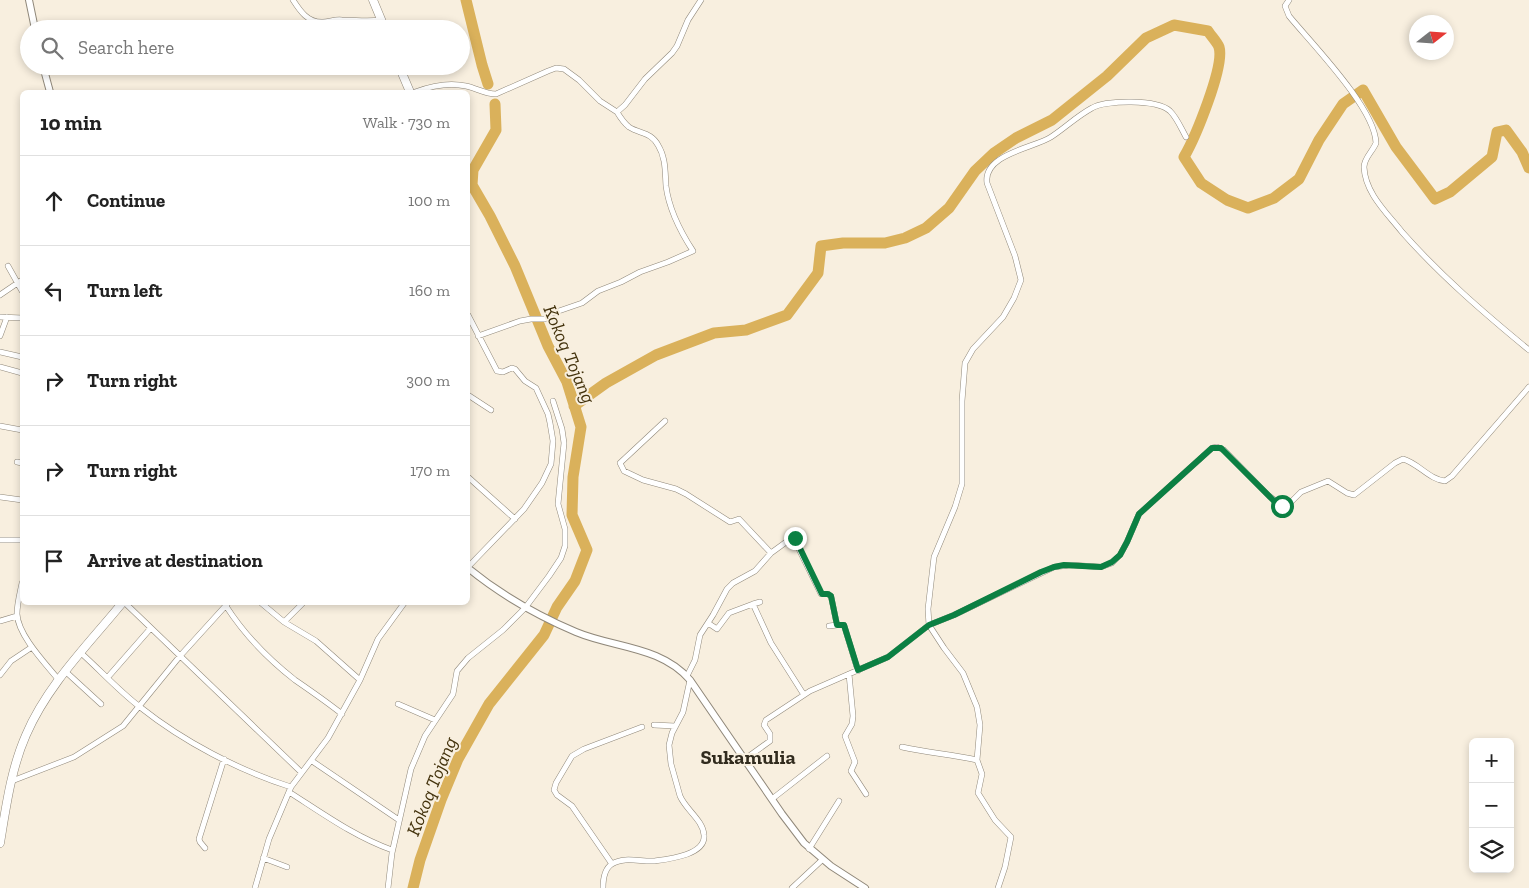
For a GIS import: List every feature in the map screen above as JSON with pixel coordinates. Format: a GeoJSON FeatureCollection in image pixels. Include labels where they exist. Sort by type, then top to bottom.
{"type":"FeatureCollection","features":[{"type":"Feature","properties":{"kind":"main road"},"geometry":{"type":"LineString","coordinates":[[373,0],[381,20]]}},
{"type":"Feature","properties":{"kind":"main road"},"geometry":{"type":"LineString","coordinates":[[403,75],[409,90]]}},
{"type":"Feature","properties":{"kind":"main road"},"geometry":{"type":"LineString","coordinates":[[0,843],[12,781],[26,736],[42,704],[58,679],[121,605]]}},
{"type":"Feature","properties":{"kind":"street"},"geometry":{"type":"LineString","coordinates":[[29,0],[33,20]]}},
{"type":"Feature","properties":{"kind":"street"},"geometry":{"type":"LineString","coordinates":[[293,0],[303,14],[312,20]]}},
{"type":"Feature","properties":{"kind":"street"},"geometry":{"type":"LineString","coordinates":[[617,112],[625,105],[645,79],[672,53],[688,20],[702,0]]}},
{"type":"Feature","properties":{"kind":"street"},"geometry":{"type":"LineString","coordinates":[[1290,0],[1285,6],[1289,16],[1351,91],[1373,130],[1376,141],[1374,148],[1364,163],[1367,184],[1375,198],[1417,248],[1449,281],[1488,317],[1529,350]]}},
{"type":"Feature","properties":{"kind":"street"},"geometry":{"type":"LineString","coordinates":[[423,90],[452,84],[496,94],[556,68],[564,69],[617,112],[628,126],[647,133],[658,143],[665,163],[666,185],[672,211],[678,226],[692,249],[598,291],[582,303],[550,314],[545,319],[520,321],[478,336]]}},
{"type":"Feature","properties":{"kind":"street"},"geometry":{"type":"LineString","coordinates":[[46,75],[50,90]]}},
{"type":"Feature","properties":{"kind":"street"},"geometry":{"type":"LineString","coordinates":[[998,888],[1012,837],[995,820],[979,795],[978,790],[982,774],[977,760],[980,726],[975,701],[964,673],[929,625],[928,605],[932,566],[962,484],[962,401],[965,363],[973,349],[1003,317],[1021,280],[1015,256],[987,183],[987,176],[995,164],[1009,153],[1050,138],[1094,107],[1112,103],[1144,102],[1165,107],[1175,117],[1186,137]]}},
{"type":"Feature","properties":{"kind":"street"},"geometry":{"type":"LineString","coordinates":[[0,295],[20,282],[8,266]]}},
{"type":"Feature","properties":{"kind":"street"},"geometry":{"type":"LineString","coordinates":[[0,317],[20,318]]}},
{"type":"Feature","properties":{"kind":"street"},"geometry":{"type":"LineString","coordinates":[[0,336],[7,317]]}},
{"type":"Feature","properties":{"kind":"street"},"geometry":{"type":"LineString","coordinates":[[470,319],[497,371],[499,373],[513,368],[525,381],[535,386],[548,414],[553,441],[551,464],[535,494],[515,519],[470,565]]}},
{"type":"Feature","properties":{"kind":"street"},"geometry":{"type":"LineString","coordinates":[[0,352],[20,357]]}},
{"type":"Feature","properties":{"kind":"street"},"geometry":{"type":"LineString","coordinates":[[0,368],[20,373]]}},
{"type":"Feature","properties":{"kind":"street"},"geometry":{"type":"LineString","coordinates":[[745,759],[770,741],[770,734],[764,724],[766,720],[804,695],[888,657],[929,625],[1054,567],[1071,565],[1101,567],[1112,562],[1120,555],[1139,514],[1212,448],[1221,448],[1274,501],[1285,506],[1301,492],[1328,481],[1347,493],[1354,495],[1395,463],[1403,459],[1413,463],[1438,480],[1445,481],[1452,476],[1529,386]]}},
{"type":"Feature","properties":{"kind":"street"},"geometry":{"type":"LineString","coordinates":[[470,395],[491,410]]}},
{"type":"Feature","properties":{"kind":"street"},"geometry":{"type":"LineString","coordinates":[[388,888],[392,850],[416,754],[432,719],[453,694],[457,671],[468,658],[503,630],[525,608],[561,558],[565,546],[565,529],[558,504],[564,443],[562,429],[553,401]]}},
{"type":"Feature","properties":{"kind":"street"},"geometry":{"type":"LineString","coordinates":[[665,421],[620,463],[624,471],[643,480],[676,489],[730,522],[739,519],[771,553]]}},
{"type":"Feature","properties":{"kind":"street"},"geometry":{"type":"LineString","coordinates":[[0,426],[20,430]]}},
{"type":"Feature","properties":{"kind":"street"},"geometry":{"type":"LineString","coordinates":[[470,479],[515,519]]}},
{"type":"Feature","properties":{"kind":"street"},"geometry":{"type":"LineString","coordinates":[[0,497],[20,500]]}},
{"type":"Feature","properties":{"kind":"street"},"geometry":{"type":"LineString","coordinates":[[603,888],[604,873],[612,864],[625,860],[652,861],[668,859],[696,851],[701,848],[704,842],[703,830],[683,803],[671,764],[669,745],[675,726],[683,712],[698,638],[730,585],[755,570],[771,553],[791,538],[795,538],[822,594],[831,596],[837,625]]}},
{"type":"Feature","properties":{"kind":"street"},"geometry":{"type":"LineString","coordinates":[[0,540],[20,540]]}},
{"type":"Feature","properties":{"kind":"street"},"geometry":{"type":"LineString","coordinates":[[470,568],[525,608],[544,618],[601,640],[654,654],[689,678],[788,823],[822,860],[864,888]]}},
{"type":"Feature","properties":{"kind":"street"},"geometry":{"type":"LineString","coordinates":[[20,596],[17,616],[23,632],[58,679]]}},
{"type":"Feature","properties":{"kind":"street"},"geometry":{"type":"LineString","coordinates":[[708,623],[717,629],[729,613],[760,602]]}},
{"type":"Feature","properties":{"kind":"street"},"geometry":{"type":"LineString","coordinates":[[753,604],[771,642],[804,695]]}},
{"type":"Feature","properties":{"kind":"street"},"geometry":{"type":"LineString","coordinates":[[126,605],[301,772]]}},
{"type":"Feature","properties":{"kind":"street"},"geometry":{"type":"LineString","coordinates":[[12,781],[64,761],[116,732],[140,707],[180,656],[226,605]]}},
{"type":"Feature","properties":{"kind":"street"},"geometry":{"type":"LineString","coordinates":[[228,605],[245,633],[272,660],[294,679],[342,714]]}},
{"type":"Feature","properties":{"kind":"street"},"geometry":{"type":"LineString","coordinates":[[264,605],[284,622],[316,642],[360,680]]}},
{"type":"Feature","properties":{"kind":"street"},"geometry":{"type":"LineString","coordinates":[[284,622],[301,605]]}},
{"type":"Feature","properties":{"kind":"street"},"geometry":{"type":"LineString","coordinates":[[255,888],[269,839],[290,789],[328,738],[360,680],[378,639],[403,605]]}},
{"type":"Feature","properties":{"kind":"street"},"geometry":{"type":"LineString","coordinates":[[0,621],[17,616]]}},
{"type":"Feature","properties":{"kind":"street"},"geometry":{"type":"LineString","coordinates":[[829,626],[844,625],[858,670]]}},
{"type":"Feature","properties":{"kind":"street"},"geometry":{"type":"LineString","coordinates":[[108,677],[150,629]]}},
{"type":"Feature","properties":{"kind":"street"},"geometry":{"type":"LineString","coordinates":[[0,675],[11,662],[32,646]]}},
{"type":"Feature","properties":{"kind":"street"},"geometry":{"type":"LineString","coordinates":[[81,653],[140,707],[190,741],[224,759],[290,789],[349,830],[372,843],[392,850]]}},
{"type":"Feature","properties":{"kind":"street"},"geometry":{"type":"LineString","coordinates":[[65,671],[101,704]]}},
{"type":"Feature","properties":{"kind":"street"},"geometry":{"type":"LineString","coordinates":[[849,674],[853,716],[852,724],[845,736],[855,762],[851,771],[866,794]]}},
{"type":"Feature","properties":{"kind":"street"},"geometry":{"type":"LineString","coordinates":[[398,704],[432,719]]}},
{"type":"Feature","properties":{"kind":"street"},"geometry":{"type":"LineString","coordinates":[[654,726],[675,726]]}},
{"type":"Feature","properties":{"kind":"street"},"geometry":{"type":"LineString","coordinates":[[612,864],[572,806],[556,795],[554,790],[556,783],[572,756],[584,749],[642,727]]}},
{"type":"Feature","properties":{"kind":"street"},"geometry":{"type":"LineString","coordinates":[[902,747],[927,753],[955,755],[977,760]]}},
{"type":"Feature","properties":{"kind":"street"},"geometry":{"type":"LineString","coordinates":[[772,800],[827,756]]}},
{"type":"Feature","properties":{"kind":"street"},"geometry":{"type":"LineString","coordinates":[[205,848],[199,839],[224,759]]}},
{"type":"Feature","properties":{"kind":"street"},"geometry":{"type":"LineString","coordinates":[[312,761],[399,820]]}},
{"type":"Feature","properties":{"kind":"street"},"geometry":{"type":"LineString","coordinates":[[810,849],[839,801]]}},
{"type":"Feature","properties":{"kind":"street"},"geometry":{"type":"LineString","coordinates":[[263,858],[287,867]]}},
{"type":"Feature","properties":{"kind":"street"},"geometry":{"type":"LineString","coordinates":[[792,888],[822,860]]}},
{"type":"Feature","properties":{"kind":"waterway","name":"Kokoq Tojang"},"geometry":{"type":"LineString","coordinates":[[466,0],[488,84]]}},
{"type":"Feature","properties":{"kind":"waterway"},"geometry":{"type":"LineString","coordinates":[[574,406],[606,383],[656,355],[714,333],[746,330],[787,315],[818,273],[821,246],[843,243],[885,243],[905,238],[926,228],[949,208],[975,171],[994,153],[1016,138],[1052,120],[1107,76],[1146,38],[1174,25],[1208,31],[1219,47],[1218,70],[1208,102],[1184,157],[1201,183],[1227,200],[1248,208],[1274,198],[1299,179],[1319,140],[1343,104],[1363,90],[1396,147],[1435,199],[1450,192],[1492,157],[1497,132],[1506,130],[1522,152],[1529,168]]}},
{"type":"Feature","properties":{"kind":"waterway","name":"Kokoq Tojang"},"geometry":{"type":"LineString","coordinates":[[413,888],[420,860],[458,759],[489,704],[544,635],[557,607],[575,581],[587,550],[572,515],[573,477],[581,427],[567,382],[548,346],[515,266],[472,185],[473,170],[496,130],[495,104]]}},
{"type":"Feature","properties":{"kind":"district","name":"Sukamulia"},"geometry":{"type":"Point","coordinates":[748,757]}},
{"type":"Feature","properties":{"kind":"route"},"geometry":{"type":"LineString","coordinates":[[795,538],[823,596],[830,594],[831,596],[837,625],[844,624],[858,670],[888,657],[929,625],[954,615],[1041,572],[1064,565],[1101,567],[1112,562],[1120,555],[1139,514],[1212,448],[1217,447],[1224,450],[1249,477],[1274,501],[1282,506]]}}]}
